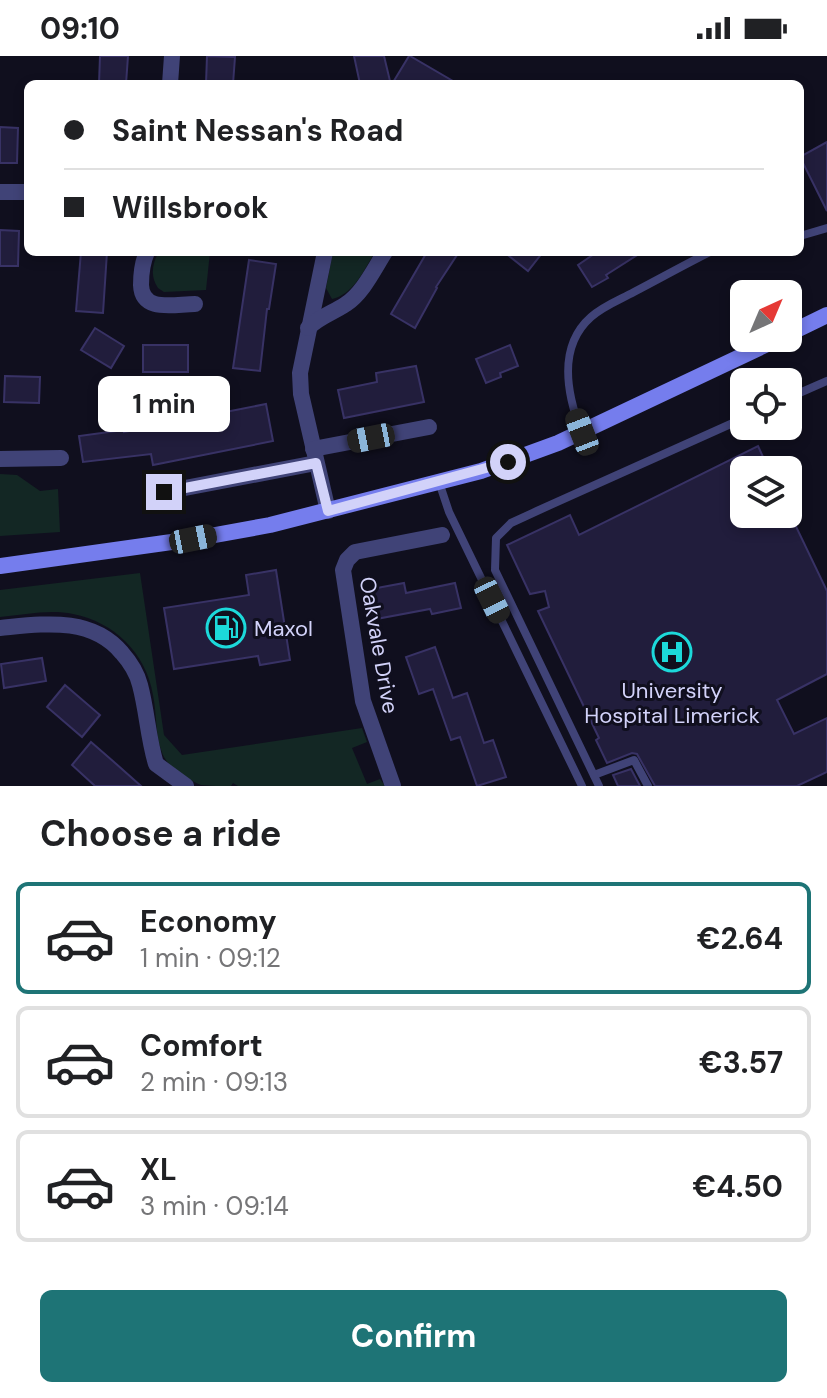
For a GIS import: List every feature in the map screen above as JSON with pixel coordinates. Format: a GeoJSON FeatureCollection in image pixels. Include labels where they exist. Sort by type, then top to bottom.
{"type":"FeatureCollection","features":[{"type":"Feature","properties":{"kind":"main road"},"geometry":{"type":"LineString","coordinates":[[802,327],[827,315]]}},
{"type":"Feature","properties":{"kind":"main road"},"geometry":{"type":"LineString","coordinates":[[0,566],[193,539],[328,511],[439,482],[534,453],[751,352]]}},
{"type":"Feature","properties":{"kind":"street"},"geometry":{"type":"LineString","coordinates":[[170,80],[172,56]]}},
{"type":"Feature","properties":{"kind":"street"},"geometry":{"type":"LineString","coordinates":[[0,192],[24,192]]}},
{"type":"Feature","properties":{"kind":"street"},"geometry":{"type":"LineString","coordinates":[[146,256],[141,270],[141,295],[147,301],[156,305],[195,304]]}},
{"type":"Feature","properties":{"kind":"street"},"geometry":{"type":"LineString","coordinates":[[324,256],[300,373],[301,394],[328,511]]}},
{"type":"Feature","properties":{"kind":"street"},"geometry":{"type":"LineString","coordinates":[[308,328],[326,313],[348,303],[382,256]]}},
{"type":"Feature","properties":{"kind":"street"},"geometry":{"type":"LineString","coordinates":[[164,492],[429,427]]}},
{"type":"Feature","properties":{"kind":"street"},"geometry":{"type":"LineString","coordinates":[[0,459],[61,458]]}},
{"type":"Feature","properties":{"kind":"street","name":"Oakvale Drive"},"geometry":{"type":"LineString","coordinates":[[393,786],[363,701],[343,570],[355,552],[442,535]]}},
{"type":"Feature","properties":{"kind":"street"},"geometry":{"type":"LineString","coordinates":[[1,628],[76,625],[97,632],[115,644],[130,662],[140,682],[156,764],[186,786]]}},
{"type":"Feature","properties":{"kind":"lane"},"geometry":{"type":"LineString","coordinates":[[804,235],[827,228]]}},
{"type":"Feature","properties":{"kind":"lane"},"geometry":{"type":"LineString","coordinates":[[582,432],[567,384],[571,350],[581,329],[598,311],[702,256]]}},
{"type":"Feature","properties":{"kind":"lane"},"geometry":{"type":"LineString","coordinates":[[802,392],[827,381]]}},
{"type":"Feature","properties":{"kind":"lane"},"geometry":{"type":"LineString","coordinates":[[599,786],[495,570],[496,538],[511,523],[730,424]]}},
{"type":"Feature","properties":{"kind":"lane"},"geometry":{"type":"LineString","coordinates":[[439,482],[449,512],[582,786]]}},
{"type":"Feature","properties":{"kind":"lane"},"geometry":{"type":"LineString","coordinates":[[594,775],[634,760],[647,786]]}},
{"type":"Feature","properties":{"kind":"green space"},"geometry":{"type":"Polygon","coordinates":[[[157,256],[210,256],[206,290],[164,292],[154,279],[157,256]]]}},
{"type":"Feature","properties":{"kind":"green space"},"geometry":{"type":"Polygon","coordinates":[[[332,256],[373,256],[346,292],[332,299],[326,288],[332,256]]]}},
{"type":"Feature","properties":{"kind":"green space"},"geometry":{"type":"Polygon","coordinates":[[[0,474],[17,475],[40,491],[58,489],[60,532],[0,536],[0,474]]]}},
{"type":"Feature","properties":{"kind":"green space"},"geometry":{"type":"Polygon","coordinates":[[[140,573],[164,735],[182,755],[362,728],[367,742],[352,748],[367,784],[380,779],[385,786],[238,786],[233,783],[231,786],[220,786],[196,783],[174,769],[163,755],[149,680],[126,642],[102,624],[73,614],[46,612],[0,617],[0,590],[140,573]]]}},
{"type":"Feature","properties":{"kind":"building"},"geometry":{"type":"Polygon","coordinates":[[[100,56],[128,56],[126,80],[99,80],[100,56]]]}},
{"type":"Feature","properties":{"kind":"building"},"geometry":{"type":"Polygon","coordinates":[[[207,56],[235,57],[233,80],[206,80],[207,56]]]}},
{"type":"Feature","properties":{"kind":"building"},"geometry":{"type":"Polygon","coordinates":[[[354,56],[384,56],[390,80],[359,80],[354,56]]]}},
{"type":"Feature","properties":{"kind":"building"},"geometry":{"type":"Polygon","coordinates":[[[410,56],[451,80],[394,80],[410,56]]]}},
{"type":"Feature","properties":{"kind":"building"},"geometry":{"type":"Polygon","coordinates":[[[0,127],[18,128],[17,163],[0,163],[0,127]]]}},
{"type":"Feature","properties":{"kind":"building"},"geometry":{"type":"Polygon","coordinates":[[[827,142],[827,211],[804,165],[804,155],[827,142]]]}},
{"type":"Feature","properties":{"kind":"building"},"geometry":{"type":"Polygon","coordinates":[[[0,230],[19,231],[18,266],[0,266],[0,230]]]}},
{"type":"Feature","properties":{"kind":"building"},"geometry":{"type":"Polygon","coordinates":[[[81,256],[107,256],[103,313],[76,311],[81,256]]]}},
{"type":"Feature","properties":{"kind":"building"},"geometry":{"type":"Polygon","coordinates":[[[425,256],[456,256],[415,328],[391,314],[425,256]]]}},
{"type":"Feature","properties":{"kind":"building"},"geometry":{"type":"Polygon","coordinates":[[[509,256],[540,256],[528,271],[509,256]]]}},
{"type":"Feature","properties":{"kind":"building"},"geometry":{"type":"Polygon","coordinates":[[[591,256],[636,256],[592,287],[578,265],[591,256]]]}},
{"type":"Feature","properties":{"kind":"building"},"geometry":{"type":"Polygon","coordinates":[[[249,260],[276,264],[260,371],[233,368],[249,260]]]}},
{"type":"Feature","properties":{"kind":"building"},"geometry":{"type":"Polygon","coordinates":[[[95,328],[124,346],[111,368],[81,350],[95,328]]]}},
{"type":"Feature","properties":{"kind":"building"},"geometry":{"type":"Polygon","coordinates":[[[143,345],[188,345],[188,372],[143,372],[143,345]]]}},
{"type":"Feature","properties":{"kind":"building"},"geometry":{"type":"Polygon","coordinates":[[[510,345],[518,366],[486,383],[476,359],[510,345]]]}},
{"type":"Feature","properties":{"kind":"building"},"geometry":{"type":"Polygon","coordinates":[[[416,366],[424,402],[344,418],[338,390],[377,382],[376,373],[416,366]]]}},
{"type":"Feature","properties":{"kind":"building"},"geometry":{"type":"Polygon","coordinates":[[[5,376],[40,377],[39,403],[4,402],[5,376]]]}},
{"type":"Feature","properties":{"kind":"building"},"geometry":{"type":"Polygon","coordinates":[[[266,404],[273,441],[153,465],[151,454],[83,462],[79,436],[124,432],[266,404]]]}},
{"type":"Feature","properties":{"kind":"building","name":"University Hospital Limerick"},"geometry":{"type":"Polygon","coordinates":[[[758,446],[763,456],[738,456],[758,446]]]}},
{"type":"Feature","properties":{"kind":"building","name":"University Hospital Limerick"},"geometry":{"type":"Polygon","coordinates":[[[730,460],[730,528],[797,528],[827,591],[827,674],[777,700],[794,734],[827,718],[827,772],[797,786],[655,786],[637,754],[607,763],[596,740],[599,738],[538,611],[549,607],[545,591],[530,594],[507,545],[570,515],[579,535],[730,460]]]}},
{"type":"Feature","properties":{"kind":"building","name":"Maxol"},"geometry":{"type":"Polygon","coordinates":[[[276,570],[290,660],[260,665],[258,656],[174,669],[164,608],[249,595],[246,575],[276,570]]]}},
{"type":"Feature","properties":{"kind":"building"},"geometry":{"type":"Polygon","coordinates":[[[404,583],[406,593],[455,583],[461,608],[432,614],[430,609],[371,620],[366,590],[404,583]]]}},
{"type":"Feature","properties":{"kind":"building"},"geometry":{"type":"Polygon","coordinates":[[[435,647],[453,698],[467,693],[484,743],[493,740],[506,777],[477,786],[460,737],[451,740],[433,689],[419,694],[406,657],[435,647]]]}},
{"type":"Feature","properties":{"kind":"building"},"geometry":{"type":"Polygon","coordinates":[[[42,658],[46,681],[4,688],[1,664],[42,658]]]}},
{"type":"Feature","properties":{"kind":"building"},"geometry":{"type":"Polygon","coordinates":[[[65,685],[100,715],[82,737],[47,707],[65,685]]]}},
{"type":"Feature","properties":{"kind":"building"},"geometry":{"type":"Polygon","coordinates":[[[91,742],[141,786],[95,786],[72,765],[91,742]]]}},
{"type":"Feature","properties":{"kind":"building"},"geometry":{"type":"Polygon","coordinates":[[[631,769],[640,786],[618,786],[613,775],[631,769]]]}},
{"type":"Feature","properties":{"kind":"place","name":"Maxol"},"geometry":{"type":"Point","coordinates":[226,628]}},
{"type":"Feature","properties":{"kind":"place","name":"University Hospital Limerick"},"geometry":{"type":"Point","coordinates":[672,652]}},
{"type":"Feature","properties":{"kind":"route"},"geometry":{"type":"LineString","coordinates":[[164,492],[316,463],[328,511],[508,462]]}}]}
